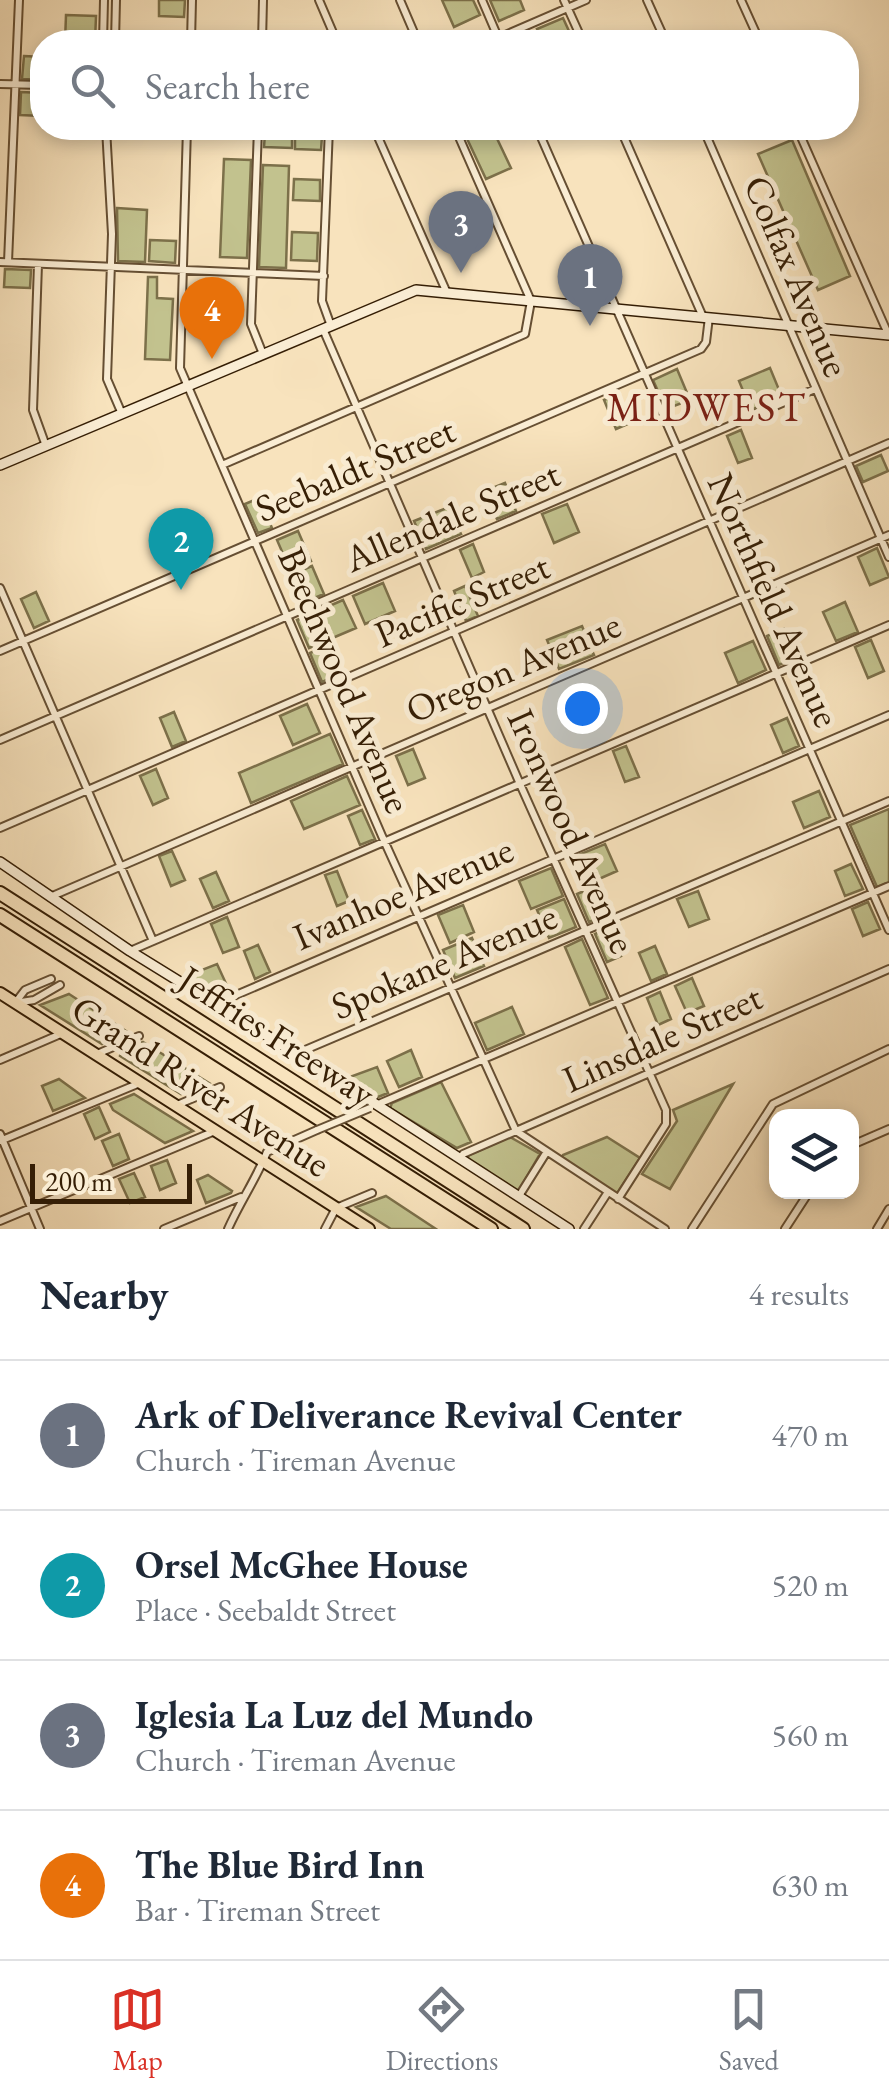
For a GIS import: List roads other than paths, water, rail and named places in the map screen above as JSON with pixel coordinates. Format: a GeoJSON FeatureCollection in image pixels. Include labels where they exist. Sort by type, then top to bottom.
{"type":"FeatureCollection","features":[{"type":"Feature","properties":{"kind":"highway","name":"Jeffries Freeway"},"geometry":{"type":"LineString","coordinates":[[0,894],[522,1229]]}},
{"type":"Feature","properties":{"kind":"highway","name":"Jeffries Freeway"},"geometry":{"type":"LineString","coordinates":[[0,914],[491,1229]]}},
{"type":"Feature","properties":{"kind":"main road","name":"Grand River Avenue"},"geometry":{"type":"LineString","coordinates":[[0,994],[336,1208],[351,1223],[369,1229]]}},
{"type":"Feature","properties":{"kind":"street"},"geometry":{"type":"LineString","coordinates":[[19,0],[4,262],[324,276]]}},
{"type":"Feature","properties":{"kind":"street"},"geometry":{"type":"LineString","coordinates":[[103,30],[104,0]]}},
{"type":"Feature","properties":{"kind":"street"},"geometry":{"type":"LineString","coordinates":[[115,30],[116,0]]}},
{"type":"Feature","properties":{"kind":"street"},"geometry":{"type":"LineString","coordinates":[[191,30],[192,0]]}},
{"type":"Feature","properties":{"kind":"street"},"geometry":{"type":"LineString","coordinates":[[262,30],[263,0]]}},
{"type":"Feature","properties":{"kind":"street"},"geometry":{"type":"LineString","coordinates":[[319,0],[332,30]]}},
{"type":"Feature","properties":{"kind":"street"},"geometry":{"type":"LineString","coordinates":[[400,0],[413,30]]}},
{"type":"Feature","properties":{"kind":"street"},"geometry":{"type":"LineString","coordinates":[[482,0],[495,30]]}},
{"type":"Feature","properties":{"kind":"street"},"geometry":{"type":"LineString","coordinates":[[518,30],[566,4],[586,0]]}},
{"type":"Feature","properties":{"kind":"street"},"geometry":{"type":"LineString","coordinates":[[648,0],[661,30]]}},
{"type":"Feature","properties":{"kind":"street"},"geometry":{"type":"LineString","coordinates":[[741,0],[755,30]]}},
{"type":"Feature","properties":{"kind":"street"},"geometry":{"type":"LineString","coordinates":[[566,4],[578,30]]}},
{"type":"Feature","properties":{"kind":"street"},"geometry":{"type":"LineString","coordinates":[[0,84],[30,85]]}},
{"type":"Feature","properties":{"kind":"street"},"geometry":{"type":"LineString","coordinates":[[106,140],[111,267],[107,379],[122,414]]}},
{"type":"Feature","properties":{"kind":"street","name":"Beechwood Avenue"},"geometry":{"type":"LineString","coordinates":[[187,140],[179,361],[188,386],[384,842],[516,1131],[618,1199]]}},
{"type":"Feature","properties":{"kind":"street"},"geometry":{"type":"LineString","coordinates":[[258,140],[252,327],[263,354]]}},
{"type":"Feature","properties":{"kind":"street","name":"Ironwood Avenue"},"geometry":{"type":"LineString","coordinates":[[329,140],[322,305],[327,328],[357,407],[487,708],[668,1117],[618,1199]]}},
{"type":"Feature","properties":{"kind":"street"},"geometry":{"type":"LineString","coordinates":[[379,140],[447,293]]}},
{"type":"Feature","properties":{"kind":"street"},"geometry":{"type":"LineString","coordinates":[[222,465],[527,331],[530,300],[460,140]]}},
{"type":"Feature","properties":{"kind":"street","name":"Northfield Avenue"},"geometry":{"type":"LineString","coordinates":[[542,140],[889,930]]}},
{"type":"Feature","properties":{"kind":"street"},"geometry":{"type":"LineString","coordinates":[[625,140],[706,317]]}},
{"type":"Feature","properties":{"kind":"street","name":"Colfax Avenue"},"geometry":{"type":"LineString","coordinates":[[708,140],[847,462],[885,537],[889,557]]}},
{"type":"Feature","properties":{"kind":"street"},"geometry":{"type":"LineString","coordinates":[[0,465],[416,290],[889,335],[802,140]]}},
{"type":"Feature","properties":{"kind":"street"},"geometry":{"type":"LineString","coordinates":[[38,264],[33,410],[46,446]]}},
{"type":"Feature","properties":{"kind":"street","name":"Seebaldt Street"},"geometry":{"type":"LineString","coordinates":[[0,651],[700,349],[706,342],[706,317]]}},
{"type":"Feature","properties":{"kind":"street","name":"Allendale Street"},"geometry":{"type":"LineString","coordinates":[[0,740],[815,389]]}},
{"type":"Feature","properties":{"kind":"street","name":"Pacific Street"},"geometry":{"type":"LineString","coordinates":[[0,828],[889,444]]}},
{"type":"Feature","properties":{"kind":"street","name":"Oregon Avenue"},"geometry":{"type":"LineString","coordinates":[[48,897],[885,537]]}},
{"type":"Feature","properties":{"kind":"street"},"geometry":{"type":"LineString","coordinates":[[0,588],[152,941]]}},
{"type":"Feature","properties":{"kind":"street"},"geometry":{"type":"LineString","coordinates":[[130,952],[889,625]]}},
{"type":"Feature","properties":{"kind":"street","name":"Ivanhoe Avenue"},"geometry":{"type":"LineString","coordinates":[[215,1004],[889,715]]}},
{"type":"Feature","properties":{"kind":"street","name":"Spokane Avenue"},"geometry":{"type":"LineString","coordinates":[[296,1054],[889,800]]}},
{"type":"Feature","properties":{"kind":"street"},"geometry":{"type":"LineString","coordinates":[[0,862],[130,952],[569,1229]]}},
{"type":"Feature","properties":{"kind":"street"},"geometry":{"type":"LineString","coordinates":[[228,1229],[243,1196],[260,1174],[267,1152],[889,886]]}},
{"type":"Feature","properties":{"kind":"street","name":"Linsdale Street"},"geometry":{"type":"LineString","coordinates":[[460,1160],[463,1154],[889,969]]}},
{"type":"Feature","properties":{"kind":"street"},"geometry":{"type":"LineString","coordinates":[[14,1003],[25,990],[50,980]]}},
{"type":"Feature","properties":{"kind":"street"},"geometry":{"type":"LineString","coordinates":[[14,1003],[34,1000],[60,985]]}},
{"type":"Feature","properties":{"kind":"street"},"geometry":{"type":"LineString","coordinates":[[0,1060],[63,1034]]}},
{"type":"Feature","properties":{"kind":"street"},"geometry":{"type":"LineString","coordinates":[[96,1054],[139,1036]]}},
{"type":"Feature","properties":{"kind":"street"},"geometry":{"type":"LineString","coordinates":[[692,1229],[773,1104],[889,1049]]}},
{"type":"Feature","properties":{"kind":"street"},"geometry":{"type":"LineString","coordinates":[[40,1229],[1,1139],[140,1082]]}},
{"type":"Feature","properties":{"kind":"street"},"geometry":{"type":"LineString","coordinates":[[176,1106],[220,1087]]}},
{"type":"Feature","properties":{"kind":"street"},"geometry":{"type":"LineString","coordinates":[[859,1142],[889,1129]]}},
{"type":"Feature","properties":{"kind":"street"},"geometry":{"type":"LineString","coordinates":[[0,1221],[215,1130]]}},
{"type":"Feature","properties":{"kind":"street"},"geometry":{"type":"LineString","coordinates":[[518,1197],[546,1153]]}},
{"type":"Feature","properties":{"kind":"street"},"geometry":{"type":"LineString","coordinates":[[326,1229],[336,1208],[372,1192]]}},
{"type":"Feature","properties":{"kind":"street"},"geometry":{"type":"LineString","coordinates":[[584,1229],[608,1192]]}},
{"type":"Feature","properties":{"kind":"street"},"geometry":{"type":"LineString","coordinates":[[164,1229],[243,1196]]}},
{"type":"Feature","properties":{"kind":"street"},"geometry":{"type":"LineString","coordinates":[[618,1199],[665,1229]]}},
{"type":"Feature","properties":{"kind":"street"},"geometry":{"type":"LineString","coordinates":[[785,1229],[804,1199]]}},
{"type":"Feature","properties":{"kind":"street"},"geometry":{"type":"LineString","coordinates":[[876,1229],[889,1209]]}},
{"type":"Feature","properties":{"kind":"place","name":"Iglesia La Luz del Mundo"},"geometry":{"type":"Point","coordinates":[461,273]}},
{"type":"Feature","properties":{"kind":"place","name":"Ark of Deliverance Revival Center"},"geometry":{"type":"Point","coordinates":[590,326]}},
{"type":"Feature","properties":{"kind":"place","name":"The Blue Bird Inn"},"geometry":{"type":"Point","coordinates":[212,359]}},
{"type":"Feature","properties":{"kind":"place","name":"Orsel McGhee House"},"geometry":{"type":"Point","coordinates":[181,590]}},
{"type":"Feature","properties":{"kind":"district","name":"MIDWEST"},"geometry":{"type":"Point","coordinates":[707,407]}}]}
